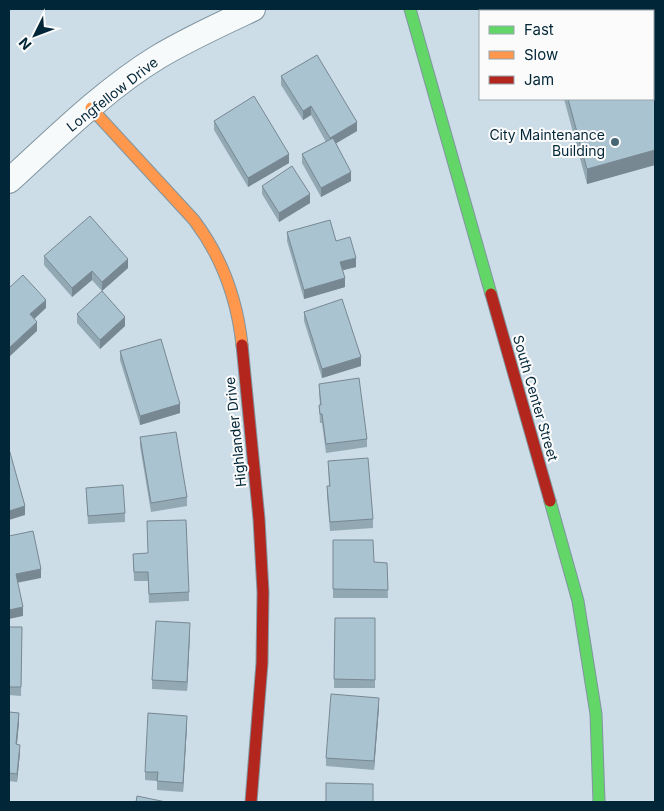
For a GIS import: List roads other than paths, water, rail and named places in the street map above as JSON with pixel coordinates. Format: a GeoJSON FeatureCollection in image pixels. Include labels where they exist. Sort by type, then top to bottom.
{"type":"FeatureCollection","features":[{"type":"Feature","properties":{"kind":"main road","name":"South Center Street"},"geometry":{"type":"LineString","coordinates":[[410,9],[578,601],[596,714],[599,802]]}},
{"type":"Feature","properties":{"kind":"main road","name":"Highlander Drive"},"geometry":{"type":"LineString","coordinates":[[91,108],[194,220],[221,263],[232,293],[240,332],[260,522],[263,618],[260,702],[251,802]]}},
{"type":"Feature","properties":{"kind":"street","name":"Longfellow Drive"},"geometry":{"type":"LineString","coordinates":[[9,181],[125,80],[158,57],[253,9]]}},
{"type":"Feature","properties":{"kind":"place","name":"City Maintenance Building"},"geometry":{"type":"Point","coordinates":[615,142]}}]}
